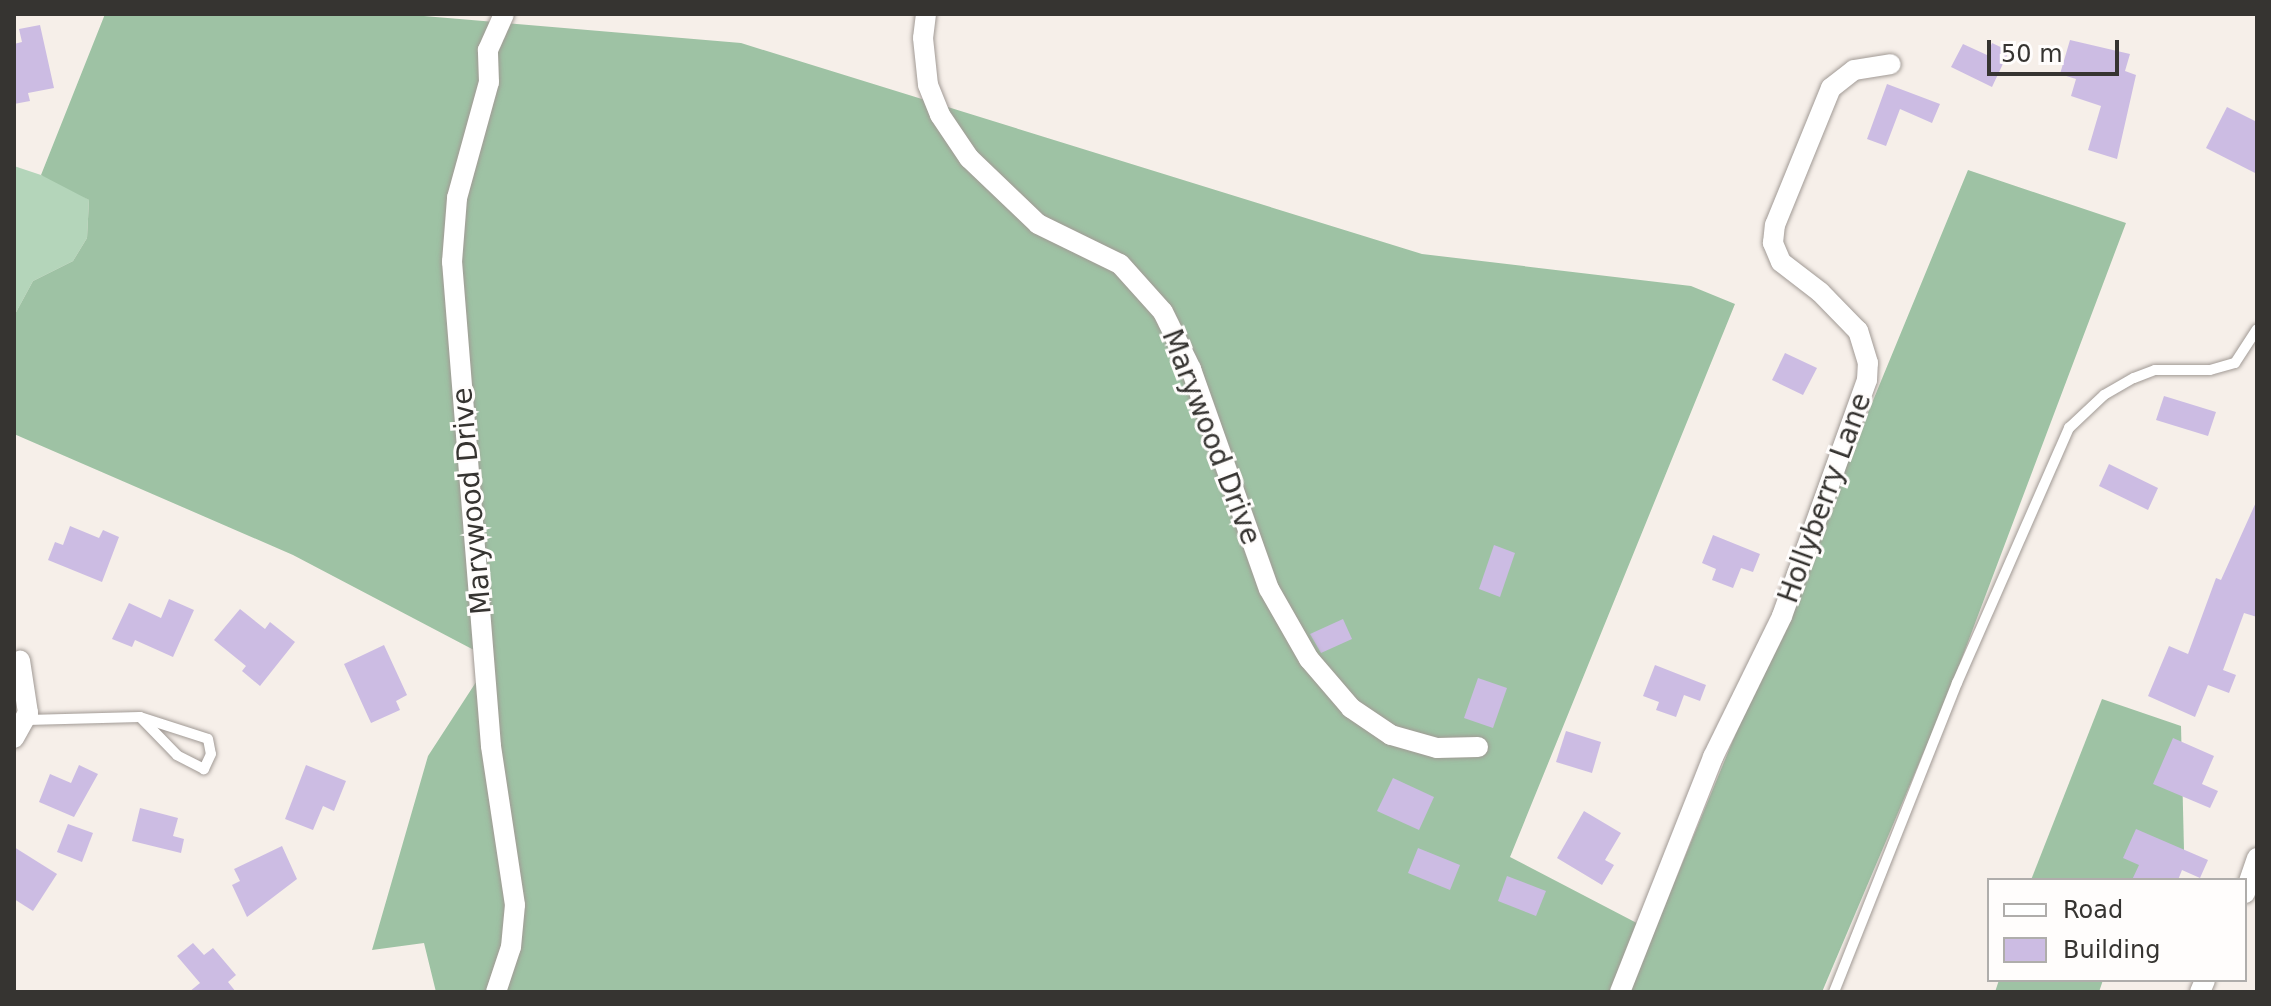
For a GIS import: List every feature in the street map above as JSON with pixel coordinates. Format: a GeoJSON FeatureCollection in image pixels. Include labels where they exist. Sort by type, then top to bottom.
{"type":"FeatureCollection","features":[{"type":"Feature","properties":{"kind":"street","name":"Marywood Drive"},"geometry":{"type":"LineString","coordinates":[[496,992],[511,947],[515,905],[491,746],[452,251],[457,198],[489,82],[488,50],[504,14]]}},
{"type":"Feature","properties":{"kind":"street","name":"Marywood Drive"},"geometry":{"type":"LineString","coordinates":[[926,14],[928,85],[969,158],[1038,224],[1120,264],[1143,287],[1179,340],[1269,589],[1309,659],[1351,708],[1391,735],[1437,748],[1478,747]]}},
{"type":"Feature","properties":{"kind":"street","name":"Hollyberry Lane"},"geometry":{"type":"LineString","coordinates":[[1620,992],[1713,757],[1782,616],[1867,380],[1868,363],[1858,331],[1820,292],[1781,262],[1773,243],[1775,225],[1831,88],[1854,70],[1891,64]]}},
{"type":"Feature","properties":{"kind":"street"},"geometry":{"type":"LineString","coordinates":[[14,738],[27,720],[20,661]]}},
{"type":"Feature","properties":{"kind":"street"},"geometry":{"type":"LineString","coordinates":[[2247,887],[2257,858]]}},
{"type":"Feature","properties":{"kind":"lane"},"geometry":{"type":"LineString","coordinates":[[1834,992],[1969,654],[2069,428],[2104,395],[2134,378],[2155,370],[2210,370],[2235,363],[2257,329]]}},
{"type":"Feature","properties":{"kind":"lane"},"geometry":{"type":"LineString","coordinates":[[27,720],[140,717],[208,739],[211,754],[204,769],[177,755],[140,717]]}},
{"type":"Feature","properties":{"kind":"green space"},"geometry":{"type":"Polygon","coordinates":[[[105,14],[400,14],[741,43],[1422,254],[1691,286],[1735,304],[1510,857],[1654,932],[1968,170],[2126,223],[1948,695],[1822,992],[436,992],[424,943],[372,950],[428,756],[491,659],[293,555],[14,434],[14,316],[33,281],[73,261],[87,238],[89,200],[41,175],[105,14]]]}},
{"type":"Feature","properties":{"kind":"green space"},"geometry":{"type":"Polygon","coordinates":[[[14,166],[59,181],[89,200],[87,238],[73,261],[33,281],[14,316],[14,166]]]}},
{"type":"Feature","properties":{"kind":"green space"},"geometry":{"type":"Polygon","coordinates":[[[2102,699],[2181,726],[2184,850],[2166,878],[2032,878],[2102,699]]]}},
{"type":"Feature","properties":{"kind":"green space"},"geometry":{"type":"Polygon","coordinates":[[[1998,982],[2102,982],[2099,992],[1995,992],[1998,982]]]}},
{"type":"Feature","properties":{"kind":"building"},"geometry":{"type":"Polygon","coordinates":[[[40,25],[54,88],[28,93],[30,101],[14,104],[14,44],[22,42],[19,29],[40,25]]]}},
{"type":"Feature","properties":{"kind":"building"},"geometry":{"type":"Polygon","coordinates":[[[2070,40],[2130,54],[2125,71],[2136,75],[2117,159],[2088,150],[2101,106],[2071,96],[2076,79],[2060,74],[2070,40]]]}},
{"type":"Feature","properties":{"kind":"building"},"geometry":{"type":"Polygon","coordinates":[[[1992,43],[2009,51],[1992,87],[1951,67],[1963,44],[1987,55],[1992,43]]]}},
{"type":"Feature","properties":{"kind":"building"},"geometry":{"type":"Polygon","coordinates":[[[1887,84],[1940,104],[1932,123],[1900,109],[1886,146],[1867,139],[1887,84]]]}},
{"type":"Feature","properties":{"kind":"building"},"geometry":{"type":"Polygon","coordinates":[[[2227,107],[2257,122],[2257,174],[2206,148],[2227,107]]]}},
{"type":"Feature","properties":{"kind":"building"},"geometry":{"type":"Polygon","coordinates":[[[1785,353],[1817,368],[1803,395],[1772,380],[1785,353]]]}},
{"type":"Feature","properties":{"kind":"building"},"geometry":{"type":"Polygon","coordinates":[[[2164,396],[2216,412],[2208,436],[2156,420],[2164,396]]]}},
{"type":"Feature","properties":{"kind":"building"},"geometry":{"type":"Polygon","coordinates":[[[2109,464],[2158,488],[2148,510],[2099,486],[2109,464]]]}},
{"type":"Feature","properties":{"kind":"building"},"geometry":{"type":"Polygon","coordinates":[[[2257,500],[2257,617],[2244,613],[2223,670],[2236,675],[2229,693],[2208,685],[2195,717],[2148,696],[2169,646],[2188,654],[2216,578],[2221,580],[2257,500]]]}},
{"type":"Feature","properties":{"kind":"building"},"geometry":{"type":"Polygon","coordinates":[[[70,526],[99,538],[103,530],[119,537],[102,582],[48,560],[55,542],[63,545],[70,526]]]}},
{"type":"Feature","properties":{"kind":"building"},"geometry":{"type":"Polygon","coordinates":[[[1713,535],[1760,554],[1753,572],[1741,568],[1733,588],[1712,580],[1716,569],[1702,563],[1713,535]]]}},
{"type":"Feature","properties":{"kind":"building"},"geometry":{"type":"Polygon","coordinates":[[[1494,545],[1515,553],[1500,597],[1479,589],[1494,545]]]}},
{"type":"Feature","properties":{"kind":"building"},"geometry":{"type":"Polygon","coordinates":[[[169,599],[194,610],[173,657],[135,640],[132,647],[112,639],[129,603],[161,618],[169,599]]]}},
{"type":"Feature","properties":{"kind":"building"},"geometry":{"type":"Polygon","coordinates":[[[240,609],[265,629],[270,622],[295,642],[260,686],[242,671],[246,666],[214,640],[240,609]]]}},
{"type":"Feature","properties":{"kind":"building"},"geometry":{"type":"Polygon","coordinates":[[[1343,619],[1352,639],[1321,653],[1310,634],[1343,619]]]}},
{"type":"Feature","properties":{"kind":"building"},"geometry":{"type":"Polygon","coordinates":[[[384,645],[407,695],[396,701],[400,710],[371,723],[344,664],[384,645]]]}},
{"type":"Feature","properties":{"kind":"building"},"geometry":{"type":"Polygon","coordinates":[[[1655,665],[1706,685],[1700,701],[1684,695],[1676,717],[1656,710],[1659,702],[1643,696],[1655,665]]]}},
{"type":"Feature","properties":{"kind":"building"},"geometry":{"type":"Polygon","coordinates":[[[1478,678],[1507,688],[1493,728],[1464,718],[1478,678]]]}},
{"type":"Feature","properties":{"kind":"building"},"geometry":{"type":"Polygon","coordinates":[[[1566,731],[1601,742],[1592,773],[1556,762],[1566,731]]]}},
{"type":"Feature","properties":{"kind":"building"},"geometry":{"type":"Polygon","coordinates":[[[2173,738],[2214,756],[2202,784],[2218,791],[2210,808],[2153,784],[2173,738]]]}},
{"type":"Feature","properties":{"kind":"building"},"geometry":{"type":"Polygon","coordinates":[[[79,765],[98,774],[74,817],[39,802],[50,774],[71,783],[79,765]]]}},
{"type":"Feature","properties":{"kind":"building"},"geometry":{"type":"Polygon","coordinates":[[[306,765],[346,781],[334,811],[323,806],[313,830],[285,819],[306,765]]]}},
{"type":"Feature","properties":{"kind":"building"},"geometry":{"type":"Polygon","coordinates":[[[1393,778],[1434,797],[1419,830],[1377,811],[1393,778]]]}},
{"type":"Feature","properties":{"kind":"building"},"geometry":{"type":"Polygon","coordinates":[[[140,808],[178,818],[173,836],[184,839],[181,853],[132,841],[140,808]]]}},
{"type":"Feature","properties":{"kind":"building"},"geometry":{"type":"Polygon","coordinates":[[[1584,811],[1621,833],[1605,860],[1614,865],[1602,885],[1557,858],[1584,811]]]}},
{"type":"Feature","properties":{"kind":"building"},"geometry":{"type":"Polygon","coordinates":[[[68,824],[93,833],[82,862],[57,852],[68,824]]]}},
{"type":"Feature","properties":{"kind":"building"},"geometry":{"type":"Polygon","coordinates":[[[2136,829],[2208,860],[2200,878],[2182,870],[2179,878],[2133,878],[2139,865],[2123,858],[2136,829]]]}},
{"type":"Feature","properties":{"kind":"building"},"geometry":{"type":"Polygon","coordinates":[[[282,846],[297,879],[247,917],[232,885],[240,881],[234,869],[282,846]]]}},
{"type":"Feature","properties":{"kind":"building"},"geometry":{"type":"Polygon","coordinates":[[[14,847],[57,874],[33,911],[14,899],[14,847]]]}},
{"type":"Feature","properties":{"kind":"building"},"geometry":{"type":"Polygon","coordinates":[[[1418,848],[1460,865],[1450,890],[1408,873],[1418,848]]]}},
{"type":"Feature","properties":{"kind":"building"},"geometry":{"type":"Polygon","coordinates":[[[1507,876],[1546,891],[1536,916],[1498,901],[1507,876]]]}},
{"type":"Feature","properties":{"kind":"building"},"geometry":{"type":"Polygon","coordinates":[[[193,943],[204,955],[213,948],[236,975],[228,982],[236,992],[189,992],[200,983],[177,956],[193,943]]]}}]}
